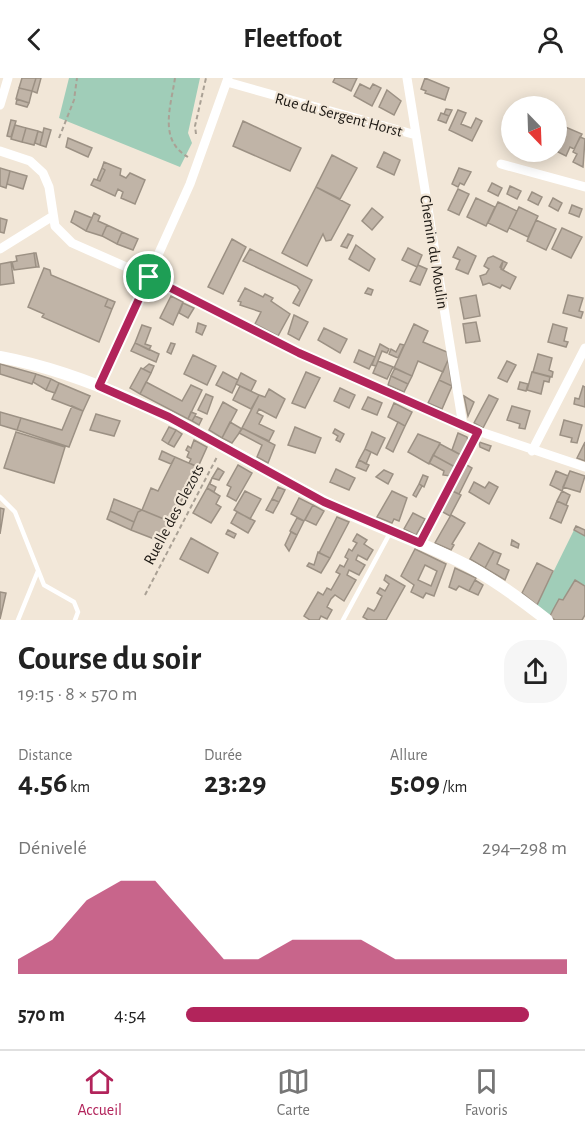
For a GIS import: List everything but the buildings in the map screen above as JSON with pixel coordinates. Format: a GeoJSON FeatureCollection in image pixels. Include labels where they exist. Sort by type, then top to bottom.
{"type":"FeatureCollection","features":[{"type":"Feature","properties":{"kind":"street"},"geometry":{"type":"LineString","coordinates":[[0,105],[8,78]]}},
{"type":"Feature","properties":{"kind":"street","name":"Chemin du Moulin"},"geometry":{"type":"LineString","coordinates":[[407,78],[463,426]]}},
{"type":"Feature","properties":{"kind":"street"},"geometry":{"type":"LineString","coordinates":[[99,386],[190,184],[227,80]]}},
{"type":"Feature","properties":{"kind":"street","name":"Rue du Sergent Horst"},"geometry":{"type":"LineString","coordinates":[[227,80],[416,135]]}},
{"type":"Feature","properties":{"kind":"street"},"geometry":{"type":"LineString","coordinates":[[0,151],[30,161],[43,173],[49,187],[55,226],[72,243],[149,277],[299,353],[463,426],[585,468]]}},
{"type":"Feature","properties":{"kind":"street"},"geometry":{"type":"LineString","coordinates":[[501,164],[585,187]]}},
{"type":"Feature","properties":{"kind":"street"},"geometry":{"type":"LineString","coordinates":[[0,249],[53,216]]}},
{"type":"Feature","properties":{"kind":"street"},"geometry":{"type":"LineString","coordinates":[[532,451],[585,348]]}},
{"type":"Feature","properties":{"kind":"street"},"geometry":{"type":"LineString","coordinates":[[0,357],[21,361],[99,386],[169,417],[324,502],[420,543],[481,573],[547,620]]}},
{"type":"Feature","properties":{"kind":"street"},"geometry":{"type":"LineString","coordinates":[[420,543],[478,432]]}},
{"type":"Feature","properties":{"kind":"lane"},"geometry":{"type":"LineString","coordinates":[[0,497],[15,512],[44,585],[75,602],[78,612],[75,620]]}},
{"type":"Feature","properties":{"kind":"lane"},"geometry":{"type":"LineString","coordinates":[[343,620],[392,531]]}},
{"type":"Feature","properties":{"kind":"lane"},"geometry":{"type":"LineString","coordinates":[[18,620],[38,571]]}},
{"type":"Feature","properties":{"kind":"path"},"geometry":{"type":"LineString","coordinates":[[59,138],[74,100],[77,78]]}},
{"type":"Feature","properties":{"kind":"path"},"geometry":{"type":"LineString","coordinates":[[175,78],[168,126],[171,138],[179,152],[189,158]]}},
{"type":"Feature","properties":{"kind":"path"},"geometry":{"type":"LineString","coordinates":[[198,140],[195,126],[206,78]]}},
{"type":"Feature","properties":{"kind":"path","name":"Ruelle des Clezots"},"geometry":{"type":"LineString","coordinates":[[145,595],[223,445]]}},
{"type":"Feature","properties":{"kind":"green space"},"geometry":{"type":"Polygon","coordinates":[[[69,78],[200,78],[188,133],[192,143],[180,167],[59,118],[69,78]]]}},
{"type":"Feature","properties":{"kind":"green space"},"geometry":{"type":"Polygon","coordinates":[[[574,530],[585,536],[585,586],[575,580],[563,600],[559,599],[550,616],[537,605],[574,530]]]}},
{"type":"Feature","properties":{"kind":"route"},"geometry":{"type":"LineString","coordinates":[[149,277],[299,353],[478,432],[420,543],[324,502],[169,417],[99,386],[149,277]]}}]}
